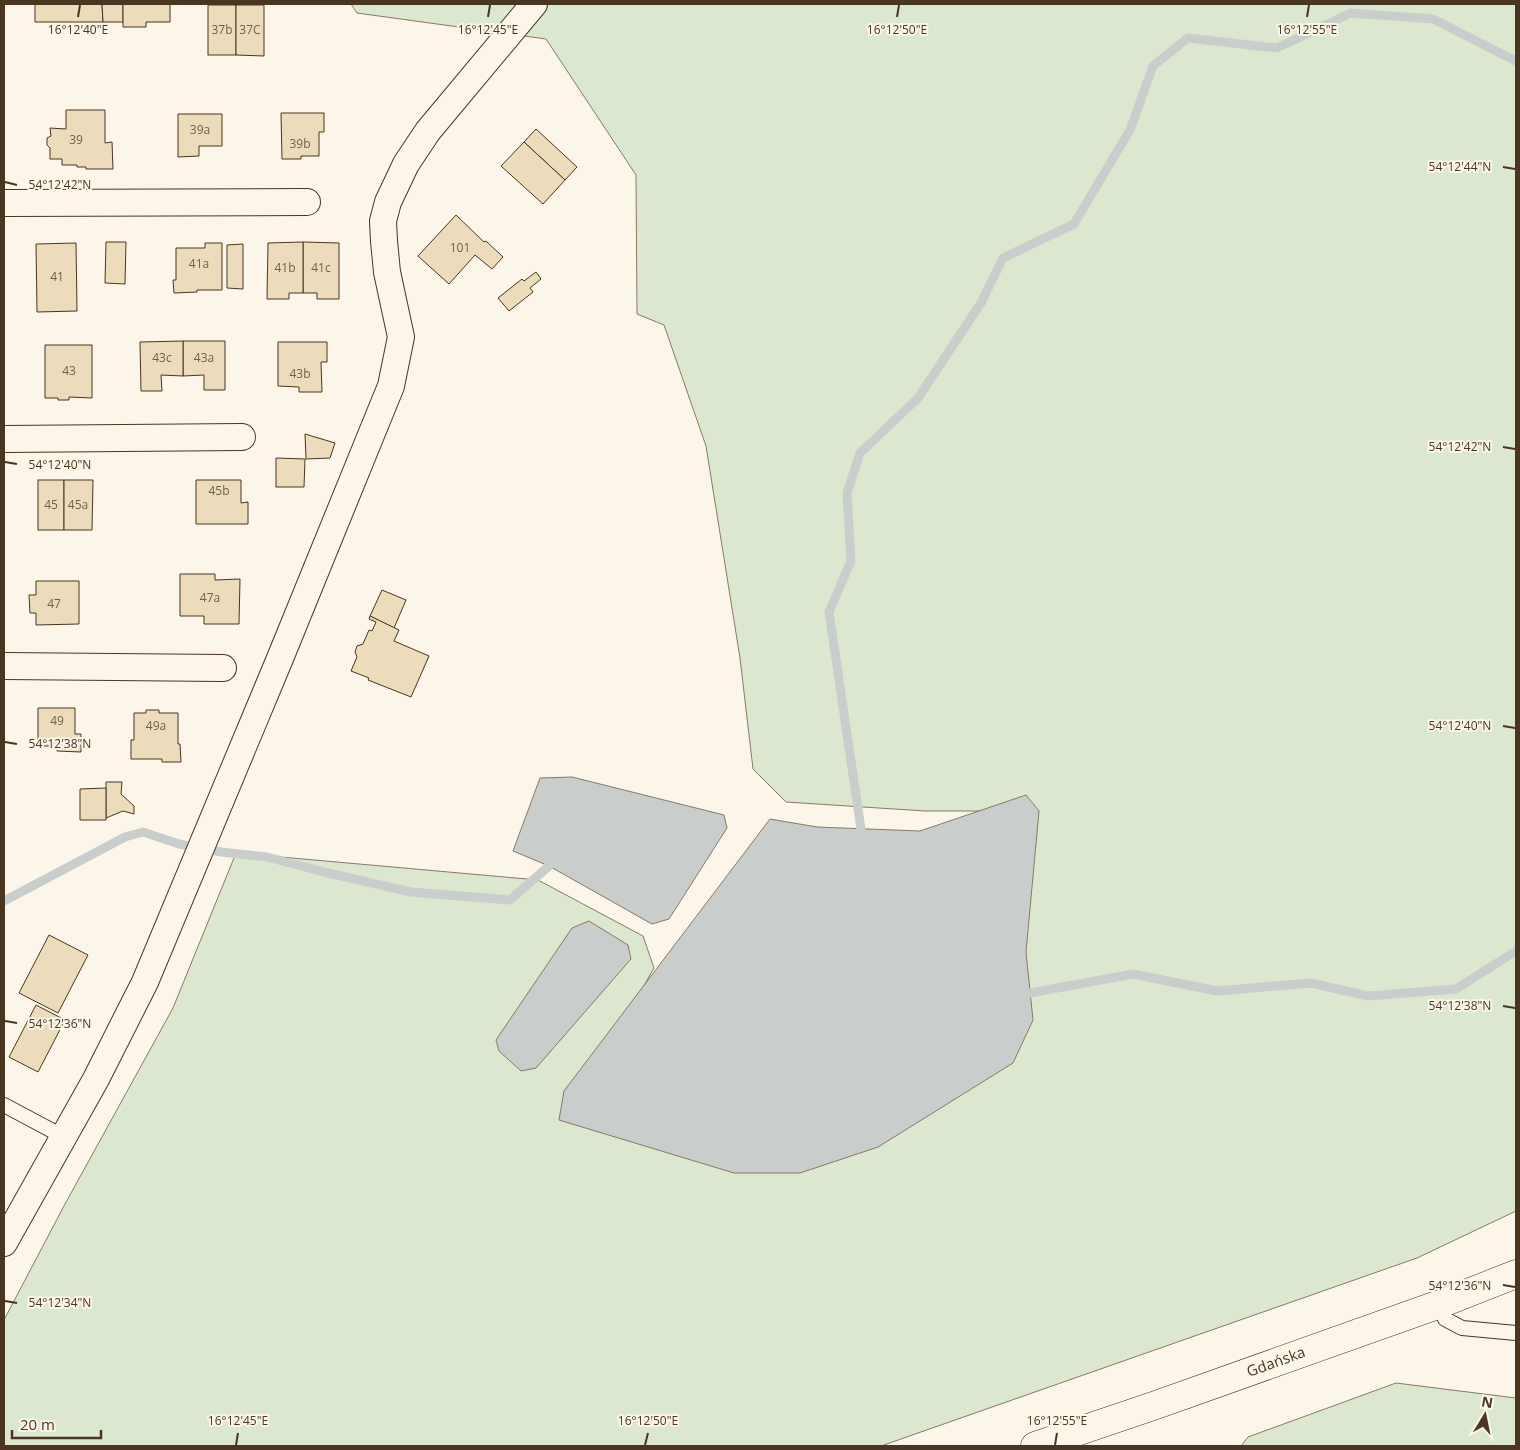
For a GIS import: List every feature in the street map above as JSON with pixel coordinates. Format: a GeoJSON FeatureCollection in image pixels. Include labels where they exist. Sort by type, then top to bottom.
{"type":"FeatureCollection","features":[{"type":"Feature","properties":{"kind":"main road","name":"Gdańska"},"geometry":{"type":"LineString","coordinates":[[1035,1446],[1440,1304],[1516,1274]]}},
{"type":"Feature","properties":{"kind":"street"},"geometry":{"type":"LineString","coordinates":[[4,1243],[96,1080],[145,982],[391,386],[401,337],[387,272],[384,241],[384,221],[388,202],[406,164],[428,131],[534,4]]}},
{"type":"Feature","properties":{"kind":"street"},"geometry":{"type":"LineString","coordinates":[[4,203],[308,202]]}},
{"type":"Feature","properties":{"kind":"street"},"geometry":{"type":"LineString","coordinates":[[4,439],[242,437]]}},
{"type":"Feature","properties":{"kind":"street"},"geometry":{"type":"LineString","coordinates":[[4,666],[223,668]]}},
{"type":"Feature","properties":{"kind":"lane"},"geometry":{"type":"LineString","coordinates":[[4,1105],[64,1137]]}},
{"type":"Feature","properties":{"kind":"lane"},"geometry":{"type":"LineString","coordinates":[[1440,1304],[1444,1319],[1462,1328],[1516,1333]]}},
{"type":"Feature","properties":{"kind":"green space"},"geometry":{"type":"Polygon","coordinates":[[[351,4],[1516,4],[1516,1211],[1417,1258],[881,1446],[4,1446],[4,1320],[65,1204],[173,1008],[236,853],[538,880],[643,936],[654,968],[574,1108],[997,811],[925,811],[786,802],[753,769],[740,658],[706,446],[664,325],[637,314],[636,175],[546,39],[357,13],[351,4]]]}},
{"type":"Feature","properties":{"kind":"green space"},"geometry":{"type":"Polygon","coordinates":[[[1396,1383],[1516,1398],[1516,1446],[1241,1446],[1248,1437],[1396,1383]]]}},
{"type":"Feature","properties":{"kind":"shaded area"},"geometry":{"type":"Polygon","coordinates":[[[572,777],[724,815],[727,828],[669,919],[652,924],[549,866],[513,851],[540,778],[572,777]]]}},
{"type":"Feature","properties":{"kind":"shaded area"},"geometry":{"type":"Polygon","coordinates":[[[1026,795],[1039,811],[1026,952],[1033,1020],[1013,1063],[878,1147],[800,1173],[734,1173],[559,1120],[564,1091],[770,819],[817,827],[920,831],[1026,795]]]}},
{"type":"Feature","properties":{"kind":"shaded area"},"geometry":{"type":"Polygon","coordinates":[[[589,921],[628,945],[631,959],[536,1068],[521,1071],[499,1051],[496,1040],[572,928],[589,921]]]}},
{"type":"Feature","properties":{"kind":"building"},"geometry":{"type":"Polygon","coordinates":[[[35,4],[102,4],[103,22],[35,22],[35,4]]]}},
{"type":"Feature","properties":{"kind":"building"},"geometry":{"type":"Polygon","coordinates":[[[102,4],[123,4],[123,22],[103,22],[102,4]]]}},
{"type":"Feature","properties":{"kind":"building"},"geometry":{"type":"Polygon","coordinates":[[[123,4],[170,4],[170,22],[146,22],[146,27],[123,27],[123,4]]]}},
{"type":"Feature","properties":{"kind":"building"},"geometry":{"type":"Polygon","coordinates":[[[208,5],[236,5],[236,55],[208,55],[208,5]]]}},
{"type":"Feature","properties":{"kind":"building"},"geometry":{"type":"Polygon","coordinates":[[[236,5],[264,5],[264,56],[236,55],[236,5]]]}},
{"type":"Feature","properties":{"kind":"building"},"geometry":{"type":"Polygon","coordinates":[[[66,110],[105,110],[105,143],[112,142],[113,169],[86,169],[86,167],[77,167],[77,165],[62,165],[62,159],[50,159],[50,148],[47,145],[47,138],[51,136],[50,128],[66,129],[66,110]]]}},
{"type":"Feature","properties":{"kind":"building"},"geometry":{"type":"Polygon","coordinates":[[[281,113],[324,113],[324,132],[319,132],[319,156],[301,156],[301,159],[282,159],[281,113]]]}},
{"type":"Feature","properties":{"kind":"building"},"geometry":{"type":"Polygon","coordinates":[[[178,114],[222,114],[222,146],[199,146],[199,156],[178,157],[178,114]]]}},
{"type":"Feature","properties":{"kind":"building"},"geometry":{"type":"Polygon","coordinates":[[[536,129],[577,167],[565,180],[524,142],[536,129]]]}},
{"type":"Feature","properties":{"kind":"building"},"geometry":{"type":"Polygon","coordinates":[[[524,142],[565,180],[543,204],[501,166],[524,142]]]}},
{"type":"Feature","properties":{"kind":"building"},"geometry":{"type":"Polygon","coordinates":[[[456,215],[503,257],[492,269],[475,255],[449,284],[418,256],[456,215]]]}},
{"type":"Feature","properties":{"kind":"building"},"geometry":{"type":"Polygon","coordinates":[[[106,242],[126,242],[125,284],[105,283],[106,242]]]}},
{"type":"Feature","properties":{"kind":"building"},"geometry":{"type":"Polygon","coordinates":[[[303,242],[339,243],[339,299],[317,299],[317,293],[303,293],[303,242]]]}},
{"type":"Feature","properties":{"kind":"building"},"geometry":{"type":"Polygon","coordinates":[[[303,242],[303,293],[289,293],[289,299],[267,299],[268,243],[303,242]]]}},
{"type":"Feature","properties":{"kind":"building"},"geometry":{"type":"Polygon","coordinates":[[[76,243],[77,311],[37,312],[36,244],[76,243]]]}},
{"type":"Feature","properties":{"kind":"building"},"geometry":{"type":"Polygon","coordinates":[[[205,243],[222,243],[222,290],[197,290],[197,292],[174,293],[173,280],[176,280],[176,248],[205,248],[205,243]]]}},
{"type":"Feature","properties":{"kind":"building"},"geometry":{"type":"Polygon","coordinates":[[[243,244],[243,289],[227,288],[227,245],[243,244]]]}},
{"type":"Feature","properties":{"kind":"building"},"geometry":{"type":"Polygon","coordinates":[[[536,272],[541,279],[530,288],[533,292],[509,311],[498,298],[522,279],[524,281],[536,272]]]}},
{"type":"Feature","properties":{"kind":"building"},"geometry":{"type":"Polygon","coordinates":[[[183,341],[225,341],[225,390],[204,390],[204,375],[183,376],[183,341]]]}},
{"type":"Feature","properties":{"kind":"building"},"geometry":{"type":"Polygon","coordinates":[[[183,341],[183,376],[161,375],[162,391],[141,391],[140,342],[183,341]]]}},
{"type":"Feature","properties":{"kind":"building"},"geometry":{"type":"Polygon","coordinates":[[[278,342],[327,342],[327,362],[321,362],[322,392],[299,392],[299,387],[278,386],[278,342]]]}},
{"type":"Feature","properties":{"kind":"building"},"geometry":{"type":"Polygon","coordinates":[[[45,345],[92,345],[92,398],[69,397],[69,400],[58,400],[58,398],[45,398],[45,345]]]}},
{"type":"Feature","properties":{"kind":"building"},"geometry":{"type":"Polygon","coordinates":[[[305,434],[335,443],[330,458],[306,459],[305,434]]]}},
{"type":"Feature","properties":{"kind":"building"},"geometry":{"type":"Polygon","coordinates":[[[276,458],[305,459],[304,487],[276,487],[276,458]]]}},
{"type":"Feature","properties":{"kind":"building"},"geometry":{"type":"Polygon","coordinates":[[[38,480],[64,480],[64,530],[38,530],[38,480]]]}},
{"type":"Feature","properties":{"kind":"building"},"geometry":{"type":"Polygon","coordinates":[[[64,480],[93,480],[92,530],[64,530],[64,480]]]}},
{"type":"Feature","properties":{"kind":"building"},"geometry":{"type":"Polygon","coordinates":[[[196,480],[241,480],[241,503],[248,502],[248,524],[196,524],[196,480]]]}},
{"type":"Feature","properties":{"kind":"building"},"geometry":{"type":"Polygon","coordinates":[[[180,574],[215,574],[215,580],[240,579],[239,624],[204,624],[204,616],[180,616],[180,574]]]}},
{"type":"Feature","properties":{"kind":"building"},"geometry":{"type":"Polygon","coordinates":[[[36,581],[79,581],[79,624],[36,625],[36,613],[30,613],[29,595],[36,595],[36,581]]]}},
{"type":"Feature","properties":{"kind":"building"},"geometry":{"type":"Polygon","coordinates":[[[382,590],[406,600],[394,628],[370,616],[382,590]]]}},
{"type":"Feature","properties":{"kind":"building"},"geometry":{"type":"Polygon","coordinates":[[[370,616],[399,630],[394,641],[429,656],[411,697],[351,671],[357,657],[355,652],[357,646],[363,644],[369,630],[372,631],[376,622],[369,619],[370,616]]]}},
{"type":"Feature","properties":{"kind":"building"},"geometry":{"type":"Polygon","coordinates":[[[38,708],[75,708],[75,734],[81,734],[81,752],[57,751],[57,746],[38,746],[38,708]]]}},
{"type":"Feature","properties":{"kind":"building"},"geometry":{"type":"Polygon","coordinates":[[[146,710],[159,710],[159,713],[178,713],[178,744],[180,744],[181,762],[162,762],[162,759],[131,759],[131,740],[134,740],[134,713],[146,713],[146,710]]]}},
{"type":"Feature","properties":{"kind":"building"},"geometry":{"type":"Polygon","coordinates":[[[106,782],[122,782],[121,794],[134,806],[134,814],[123,811],[106,818],[106,782]]]}},
{"type":"Feature","properties":{"kind":"building"},"geometry":{"type":"Polygon","coordinates":[[[106,788],[106,820],[80,820],[80,789],[106,788]]]}},
{"type":"Feature","properties":{"kind":"building"},"geometry":{"type":"Polygon","coordinates":[[[49,935],[88,955],[58,1013],[19,993],[49,935]]]}},
{"type":"Feature","properties":{"kind":"building"},"geometry":{"type":"Polygon","coordinates":[[[36,1005],[65,1020],[38,1072],[9,1057],[36,1005]]]}},
{"type":"Feature","properties":{"kind":"waterway"},"geometry":{"type":"LineString","coordinates":[[861,829],[829,612],[851,561],[847,493],[860,453],[918,398],[981,303],[1003,258],[1074,224],[1130,130],[1153,66],[1188,38],[1277,48],[1351,13],[1433,19],[1516,61]]}},
{"type":"Feature","properties":{"kind":"waterway"},"geometry":{"type":"LineString","coordinates":[[4,901],[125,837],[143,832],[179,844],[221,852],[267,857],[411,892],[510,900],[549,866]]}},
{"type":"Feature","properties":{"kind":"waterway"},"geometry":{"type":"LineString","coordinates":[[1030,993],[1133,974],[1217,991],[1311,983],[1368,996],[1456,989],[1516,951]]}}]}
